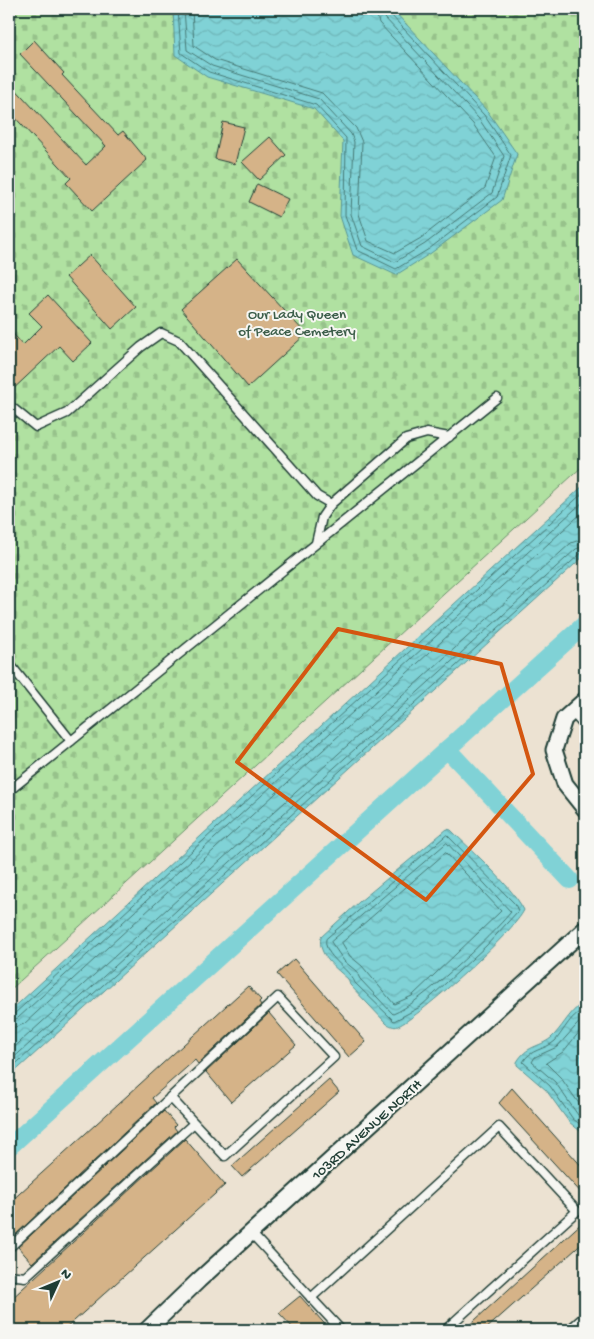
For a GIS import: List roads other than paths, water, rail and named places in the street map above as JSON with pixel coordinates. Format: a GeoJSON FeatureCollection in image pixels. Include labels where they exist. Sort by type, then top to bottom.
{"type":"FeatureCollection","features":[{"type":"Feature","properties":{"kind":"street"},"geometry":{"type":"LineString","coordinates":[[585,700],[564,719],[554,750],[565,784],[585,809]]}},
{"type":"Feature","properties":{"kind":"street","name":"103RD AVENUE NORTH"},"geometry":{"type":"LineString","coordinates":[[147,1330],[251,1233],[582,939]]}},
{"type":"Feature","properties":{"kind":"lane"},"geometry":{"type":"LineString","coordinates":[[9,405],[36,426],[67,413],[141,347],[161,333],[179,341],[317,496],[331,504]]}},
{"type":"Feature","properties":{"kind":"lane"},"geometry":{"type":"LineString","coordinates":[[9,791],[497,398]]}},
{"type":"Feature","properties":{"kind":"lane"},"geometry":{"type":"LineString","coordinates":[[316,543],[322,517],[331,504],[406,439],[427,433],[450,437]]}},
{"type":"Feature","properties":{"kind":"lane"},"geometry":{"type":"LineString","coordinates":[[9,663],[71,741]]}},
{"type":"Feature","properties":{"kind":"lane"},"geometry":{"type":"LineString","coordinates":[[572,712],[585,727]]}},
{"type":"Feature","properties":{"kind":"lane"},"geometry":{"type":"LineString","coordinates":[[9,1248],[170,1097],[278,997],[334,1057],[225,1156],[170,1097]]}},
{"type":"Feature","properties":{"kind":"lane"},"geometry":{"type":"LineString","coordinates":[[9,1275],[25,1277],[194,1123]]}},
{"type":"Feature","properties":{"kind":"lane"},"geometry":{"type":"LineString","coordinates":[[311,1298],[499,1127],[577,1211],[445,1330]]}},
{"type":"Feature","properties":{"kind":"lane"},"geometry":{"type":"LineString","coordinates":[[251,1233],[341,1330]]}},
{"type":"Feature","properties":{"kind":"lane"},"geometry":{"type":"LineString","coordinates":[[570,1330],[585,1316]]}},
{"type":"Feature","properties":{"kind":"water"},"geometry":{"type":"Polygon","coordinates":[[[173,9],[392,9],[488,112],[517,154],[502,200],[431,253],[396,275],[353,255],[340,216],[343,141],[314,109],[207,77],[175,55],[173,9]]]}},
{"type":"Feature","properties":{"kind":"water"},"geometry":{"type":"Polygon","coordinates":[[[585,484],[585,555],[9,1077],[9,1012],[585,484]]]}},
{"type":"Feature","properties":{"kind":"water"},"geometry":{"type":"Polygon","coordinates":[[[447,829],[451,830],[501,879],[524,910],[517,921],[486,954],[445,991],[409,1019],[395,1027],[387,1024],[350,985],[348,979],[329,961],[322,950],[321,937],[359,902],[447,829]]]}},
{"type":"Feature","properties":{"kind":"water"},"geometry":{"type":"Polygon","coordinates":[[[580,1005],[585,1005],[585,1135],[569,1122],[546,1090],[517,1065],[517,1062],[525,1052],[551,1038],[580,1005]]]}},
{"type":"Feature","properties":{"kind":"waterway"},"geometry":{"type":"LineString","coordinates":[[9,1147],[585,624]]}},
{"type":"Feature","properties":{"kind":"waterway"},"geometry":{"type":"LineString","coordinates":[[447,749],[570,880]]}},
{"type":"Feature","properties":{"kind":"park label","name":"Our Lady Queen of Peace Cemetery"},"geometry":{"type":"Point","coordinates":[297,322]}}]}
